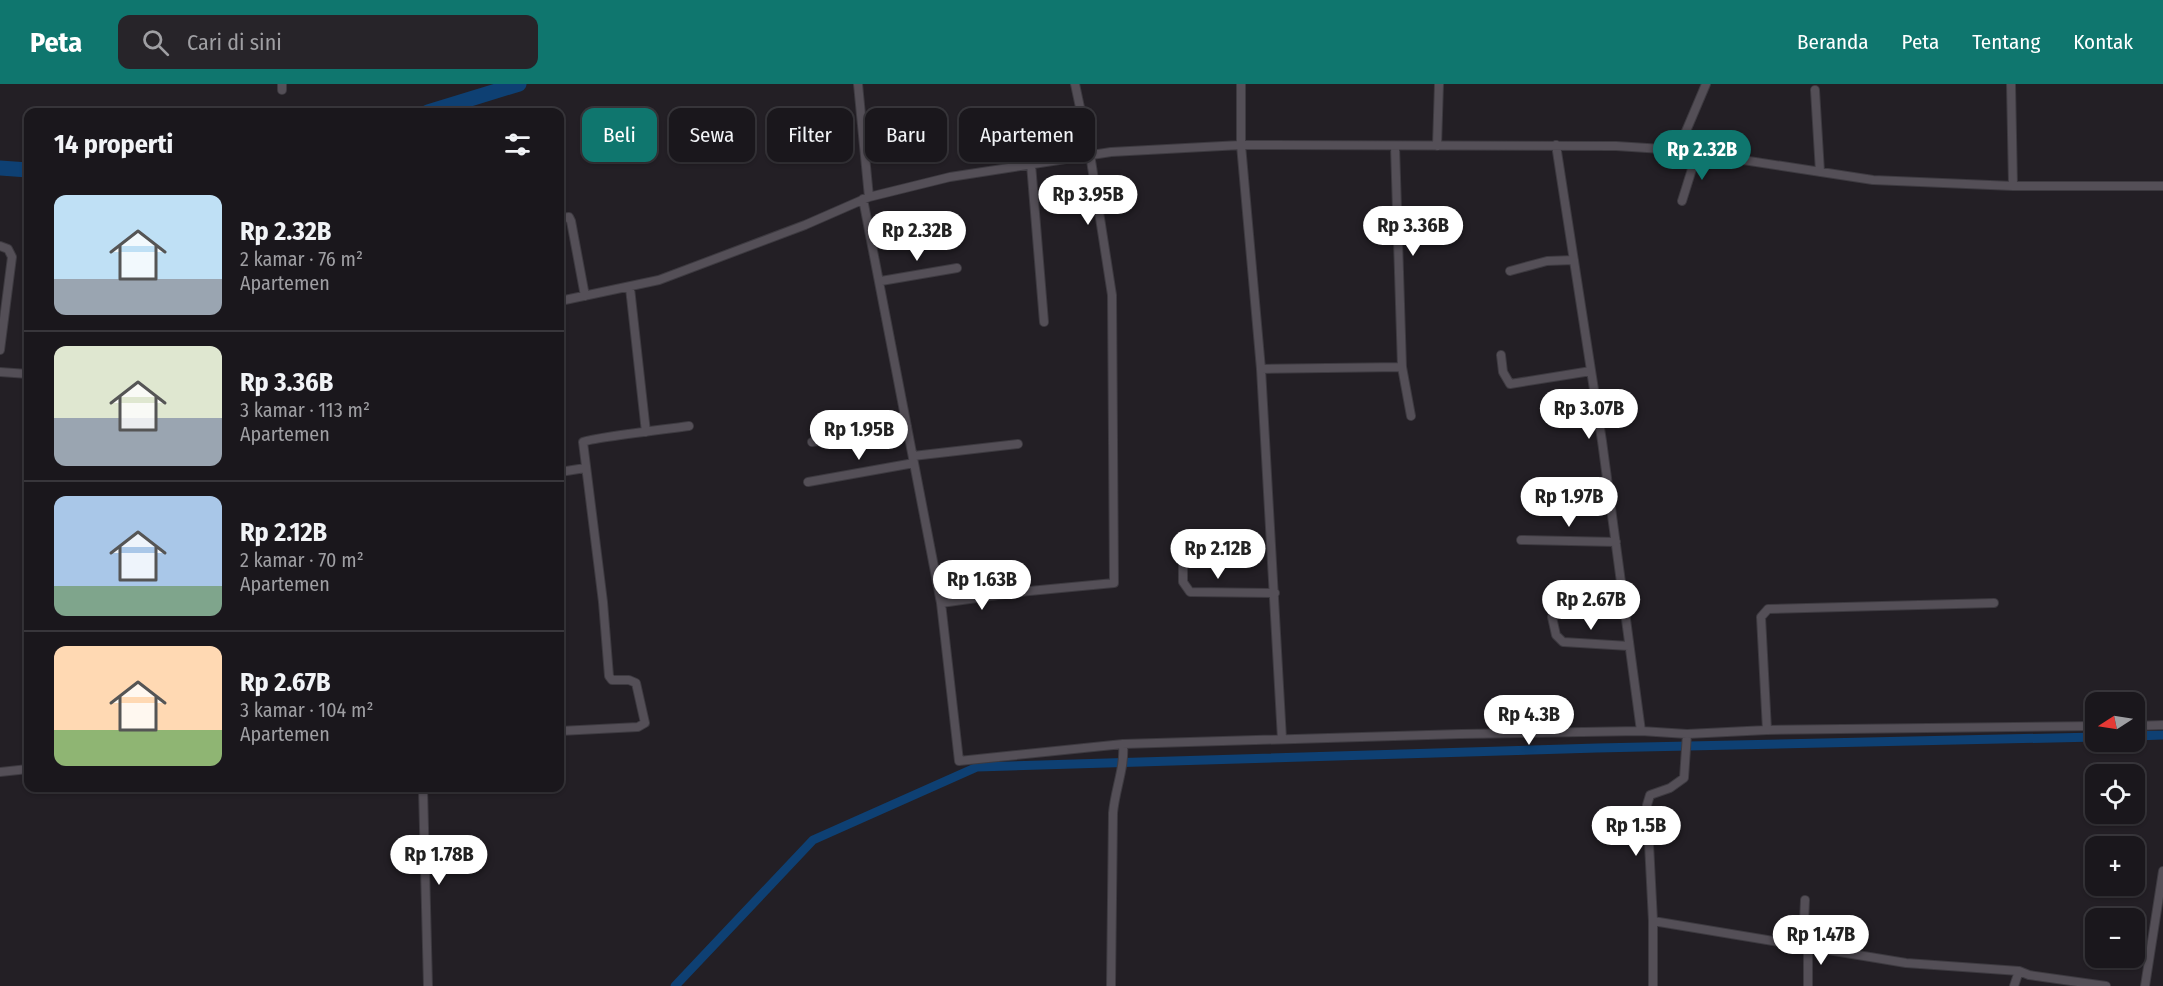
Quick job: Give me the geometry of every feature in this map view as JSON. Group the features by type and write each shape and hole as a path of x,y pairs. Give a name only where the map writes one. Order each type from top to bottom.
{"street":[{"path":"858,84 866,198 941,603 959,761 1123,747 1282,739 1641,731 1687,736 1767,730 2085,726"},
{"path":"1075,84 1080,108"},
{"path":"1241,84 1241,145 1261,369 1282,739"},
{"path":"1437,146 1439,84"},
{"path":"1678,150 1706,84"},
{"path":"2011,84 2013,186"},
{"path":"1815,90 1820,172"},
{"path":"1095,154 1241,145 1616,146 1678,150 1873,180 2013,186 2163,186"},
{"path":"1395,146 1402,367 1411,416"},
{"path":"1556,146 1595,397 1641,731"},
{"path":"1682,201 1697,153"},
{"path":"564,300 659,280 805,225 866,198 950,177 1043,162"},
{"path":"941,603 1019,592 1114,583 1112,295 1091,162"},
{"path":"1031,164 1044,322"},
{"path":"564,218 569,218 571,221 585,296"},
{"path":"0,246 8,249 12,257 0,350"},
{"path":"1510,271 1547,261 1574,260"},
{"path":"881,280 957,268"},
{"path":"630,288 646,432"},
{"path":"1501,355 1503,372 1510,384 1591,371"},
{"path":"1261,369 1402,367"},
{"path":"0,372 24,374"},
{"path":"1559,402 1595,397"},
{"path":"564,731 638,727 645,723 636,683 629,680 612,680 609,676 603,602 585,468 585,440 689,426"},
{"path":"812,442 907,426"},
{"path":"808,482 914,460 1018,444"},
{"path":"564,471 585,468"},
{"path":"1521,540 1616,542"},
{"path":"1182,545 1183,582 1190,592 1275,593"},
{"path":"1767,730 1761,617 1768,609 1994,603"},
{"path":"1552,617 1556,636 1563,642 1629,646"},
{"path":"2145,726 2163,725"},
{"path":"1653,986 1648,800 1650,795 1670,788 1684,778 1687,736"},
{"path":"1111,986 1113,813 1115,788 1123,769 1123,747"},
{"path":"0,771 24,769"},
{"path":"423,792 428,986"},
{"path":"2145,986 2163,871"},
{"path":"1805,900 1808,986"},
{"path":"1653,921 1906,963 2019,971 2029,975 2106,986"},
{"path":"2014,986 2019,971"}],"waterway":[{"path":"441,108 519,84"},
{"path":"0,168 24,170"},
{"path":"2145,736 2163,735"},
{"path":"675,986 813,840 977,767 1597,748 2085,737"}]}
